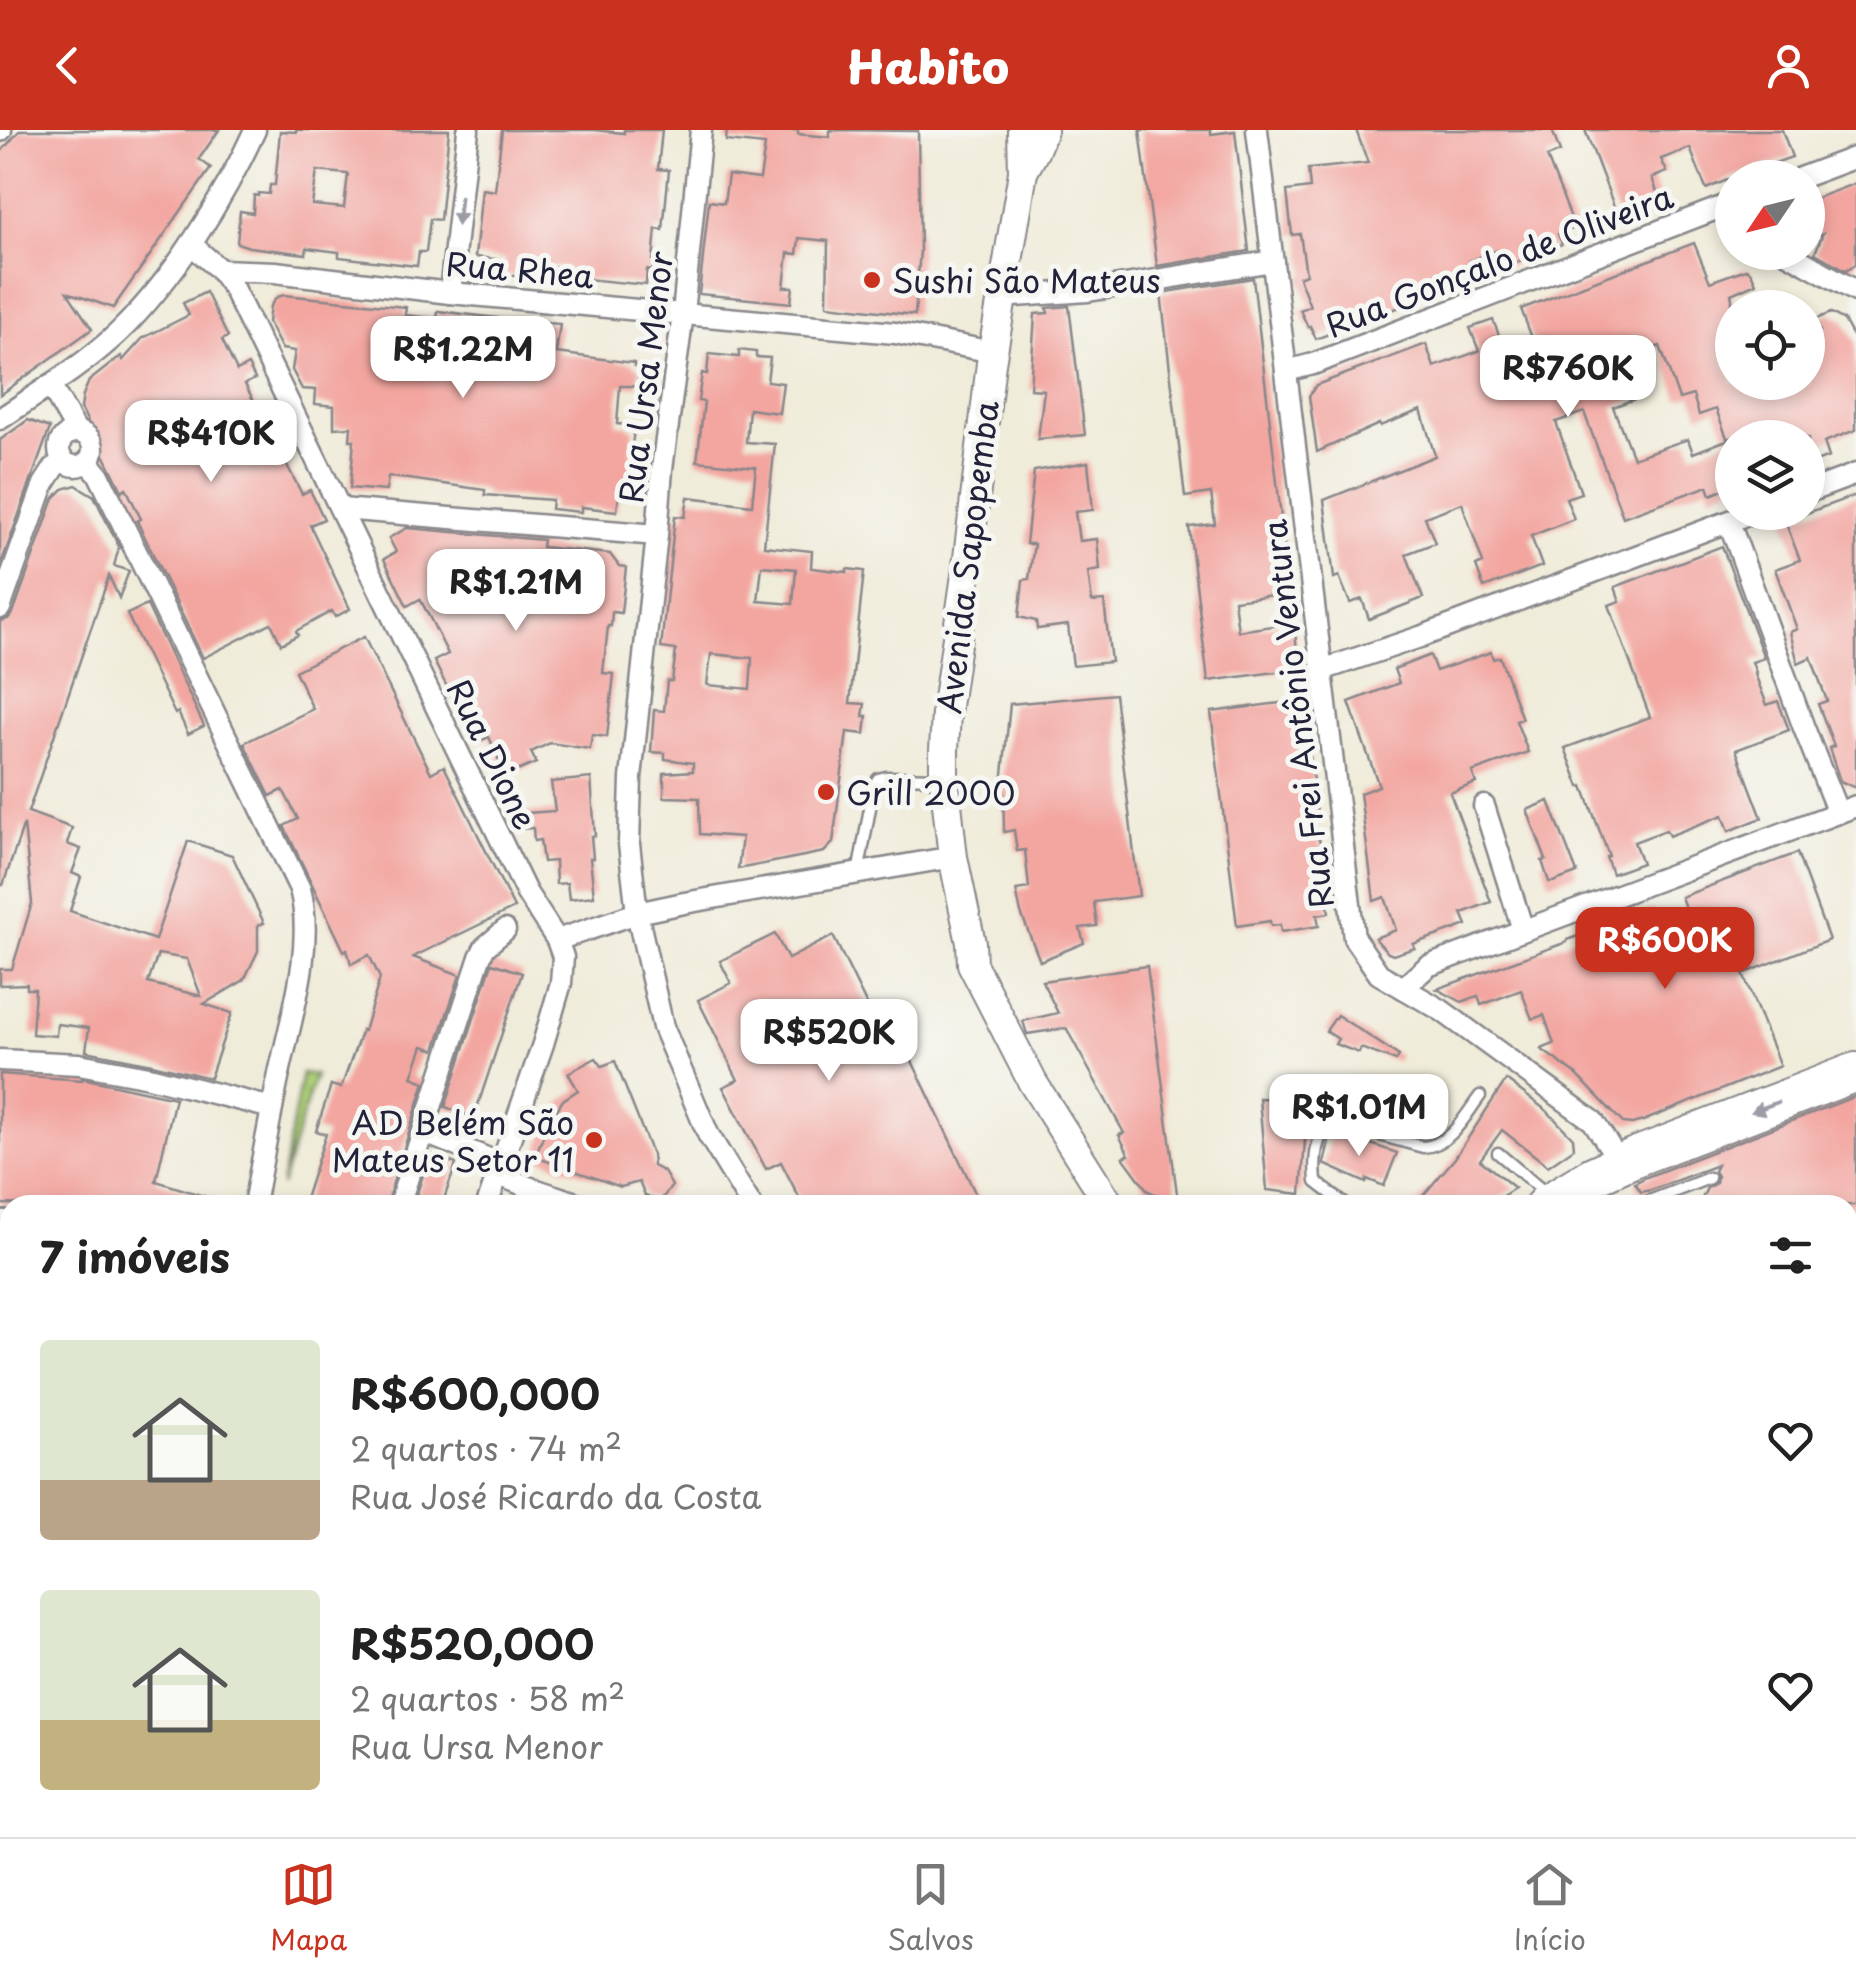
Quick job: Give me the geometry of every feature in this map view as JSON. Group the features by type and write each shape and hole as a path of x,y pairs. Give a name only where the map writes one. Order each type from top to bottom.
{"highway":[{"path":"1561,1195 1621,1164 1856,1072"}],"main road":[{"name":"Avenida Sapopemba","path":"1022,130 1023,172 993,352 946,713 944,778 972,964 1033,1084 1104,1195"},
{"name":"Avenida Sapopemba","path":"1023,172 1042,130"},
{"name":"Avenida Sapopemba","path":"971,943 986,956 1048,1077 1127,1195"}],"street":[{"path":"0,418 92,355 126,325 191,244 254,130"},
{"path":"450,293 468,130"},
{"name":"Rua Ursa Menor","path":"702,130 662,468 631,778 629,844 637,913 663,1027 708,1134 745,1195"},
{"name":"Rua Frei Antônio Ventura","path":"1257,130 1354,938 1379,974 1441,1010 1593,1122 1621,1164"},
{"path":"1825,169 1856,157"},
{"name":"Rua Gonçalo de Oliveira","path":"1286,371 1332,357 1715,209"},
{"path":"1710,211 1715,214"},
{"name":"Rua Dione","path":"191,244 220,270 233,288 526,892 564,957 543,1044 490,1195"},
{"path":"1001,297 1088,290 1272,261"},
{"name":"Rua Rhea","path":"220,270 274,272 450,293 895,334 993,352"},
{"path":"1818,270 1856,291"},
{"path":"50,385 77,432"},
{"path":"77,432 92,440 94,452 89,462 78,467 67,464 59,450 62,439 77,432"},
{"path":"0,608 44,484 63,460"},
{"path":"89,462 100,475 300,889 305,908 298,985 256,1195"},
{"path":"1825,486 1856,474"},
{"path":"342,508 658,535"},
{"path":"1322,670 1715,527"},
{"path":"1403,988 1428,966 1847,810 1804,728 1732,530"},
{"path":"1484,806 1523,930"},
{"path":"556,940 637,913 953,857"},
{"path":"402,1195 480,957 484,947 505,930"},
{"path":"0,1060 79,1064 150,1076 272,1108"},
{"path":"423,1132 528,1187 552,1195"}],"lane":[{"path":"858,874 878,780 886,776 944,778"},
{"path":"1333,1195 1316,1182 1314,1175 1319,1136 1326,1128 1334,1124 1423,1147 1436,1146 1447,1139 1480,1096"},
{"path":"1498,1153 1542,1195"},
{"path":"1665,1195 1708,1178"}],"green space":[{"path":"302,1073 315,1075 281,1186"}],"building":[{"path":"20,130 219,130 199,159 211,168 113,308 67,292 92,329 0,395 0,153"},
{"path":"449,130 440,220 430,219 426,252 419,252 417,266 339,257 339,252 307,248 306,254 237,243 240,211 253,213 254,195 269,194 270,185 275,185 280,131","holes":["317,171 348,174 344,208 312,205"]},
{"path":"502,130 662,130 658,169 669,170 663,230 656,229 652,271 647,270 646,285 587,279 586,283 565,281 567,268 535,265 533,278 504,275 505,260 475,257 482,189 495,191"},
{"path":"727,130 798,130 798,134 830,137 830,130 918,131 920,250 915,315 827,305 828,241 799,238 797,254 788,253 784,287 793,287 791,303 699,294 709,201 724,203 728,175 760,179 765,145 726,141"},
{"path":"1140,130 1210,130 1211,134 1235,131 1249,251 1157,266"},
{"path":"1356,130 1552,130 1560,152 1547,157 1575,228 1558,234 1562,244 1505,267 1498,250 1469,261 1472,268 1414,289 1418,300 1316,339 1300,310 1310,306 1299,277 1306,274 1300,234 1292,235 1287,191 1310,188 1308,169 1368,163"},
{"path":"1585,130 1782,130 1792,157 1715,160 1715,185 1706,189 1690,148 1661,159 1667,172 1652,178 1662,206 1620,222"},
{"path":"1856,183 1856,264 1846,270 1825,258 1825,195"},
{"path":"1694,243 1710,282 1748,270 1756,283 1740,290 1715,290 1715,400 1825,400 1825,315 1831,313 1844,320 1856,342 1856,430 1825,442 1825,420 1720,420 1716,409 1699,415 1693,395 1679,399 1660,346 1629,358 1643,396 1613,407 1633,458 1688,439 1693,453 1715,445 1715,493 1711,495 1708,486 1623,517 1584,412 1556,422 1581,493 1566,498 1574,519 1531,536 1542,566 1484,588 1476,566 1483,563 1462,503 1425,517 1435,543 1406,554 1423,598 1369,619 1362,599 1350,603 1339,576 1334,578 1324,500 1435,456 1421,410 1317,452 1309,396 1316,385 1426,344 1434,367 1479,351 1470,328 1493,320 1518,383 1545,372 1521,309"},
{"path":"1253,278 1288,576 1273,579 1274,595 1234,600 1238,631 1294,623 1299,669 1208,681 1189,527 1215,524 1211,493 1185,497 1161,293"},
{"path":"206,292 228,337 222,340 237,371 248,365 255,379 245,384 260,413 270,408 283,435 274,440 302,494 310,490 324,519 310,525 350,609 335,617 332,611 281,644 271,623 203,658 137,521 141,519 126,488 122,491 81,408 89,381 121,356 123,360 143,338 189,315 183,303"},
{"path":"284,295 406,307 405,315 437,319 438,311 498,318 497,332 528,336 529,321 560,324 556,353 634,363 640,367 637,386 620,386 617,424 634,429 631,455 639,456 635,487 620,486 617,511 581,507 581,512 551,509 552,500 485,495 485,490 409,479 388,477 386,491 350,488 354,440 350,440 351,427 334,428 334,406 315,404 316,390 302,389 292,370 295,351 282,349 268,322 270,306"},
{"path":"1069,306 1085,435 1038,439 1044,390 1030,389 1035,314 1048,313 1047,308"},
{"path":"739,350 770,358 767,381 783,383 779,413 749,409 746,442 775,444 764,546 812,551 811,568 864,571 850,703 865,704 863,716 867,716 865,734 847,732 833,843 824,852 738,869 742,837 700,834 699,798 664,797 664,773 693,771 693,763 665,759 665,753 651,752 654,710 664,711 676,650 661,648 675,516 685,517 688,497 752,505 756,467 697,461 704,402 698,401 709,354 739,357","holes":["762,566 796,569 793,604 758,601","711,654 752,658 750,689 707,685"]},
{"path":"28,420 50,428 0,567 0,440"},
{"path":"1088,462 1093,510 1075,512 1079,541 1097,539 1100,570 1088,572 1092,602 1104,601 1111,662 1073,666 1068,625 1037,629 1036,621 1019,617 1023,580 1029,579 1034,544 1026,544 1034,471"},
{"path":"76,485 94,496 119,547 114,566 129,571 119,598 109,576 28,812 72,828 67,844 81,849 72,873 81,877 70,911 155,940 188,841 232,855 264,923 258,925 258,951 244,980 204,1004 232,1013 210,1078 86,1051 89,1028 57,1024 56,1036 32,1034 35,989 27,989 27,984 0,985 0,969 12,969 32,903 24,824 0,885 0,621 13,613 54,498 63,489","holes":["158,954 187,959 201,996 148,983"]},
{"path":"1856,495 1856,788 1840,781 1829,748 1834,746 1818,704 1827,701 1811,657 1798,663 1790,632 1797,629 1775,569 1800,560 1788,530 1825,530 1825,506"},
{"path":"407,528 543,540 542,547 610,554 619,566 626,567 621,613 612,612 608,626 603,673 614,674 607,737 592,735 590,749 550,743 531,752 536,763 506,776 489,737 475,743 434,661 448,654 420,599 407,606 384,559 396,552 389,538"},
{"path":"1722,546 1764,658 1752,662 1755,674 1767,705 1778,701 1789,730 1736,750 1762,818 1729,831 1723,815 1669,836 1666,830 1634,842 1642,863 1612,874 1583,786 1580,787 1565,748 1650,717 1609,605 1620,601 1615,587"},
{"path":"147,605 204,726 188,734 127,614"},
{"path":"364,637 431,773 444,766 514,908 413,957 460,975 435,1050 423,1046 412,1077 425,1082 389,1195 306,1195 326,1134 316,1131 331,1085 341,1088 380,978 369,955 351,964 284,826 298,819 283,790 270,796 244,743 313,709 295,671"},
{"path":"1491,652 1493,659 1500,657 1522,719 1516,721 1528,752 1472,772 1476,783 1450,793 1491,902 1462,913 1467,925 1393,955 1375,938 1396,930 1385,897 1374,901 1360,793 1379,786 1349,702 1399,683 1394,669 1430,655 1436,671"},
{"path":"1115,694 1139,896 1094,902 1097,926 1080,928 1084,943 1040,961 1016,890 1029,888 1025,850 1017,851 1014,830 1004,832 1003,774 1010,704"},
{"path":"1303,700 1318,821 1313,822 1321,845 1329,913 1317,915 1319,926 1281,932 1280,925 1271,926 1270,921 1237,926 1211,712"},
{"path":"591,778 595,836 591,836 590,858 594,896 569,899 567,883 556,884 555,861 543,862 540,840 534,841 533,828 517,829 509,814 555,811 551,782"},
{"path":"1549,801 1577,873 1553,882 1549,882 1542,861 1546,860 1527,810"},
{"path":"1797,853 1829,940 1743,974 1780,1066 1643,1121 1623,1123 1577,1075 1541,1049 1554,1044 1544,1015 1532,1019 1521,990 1481,1005 1478,996 1462,1002 1437,989 1653,909 1658,922 1686,910 1681,897"},
{"path":"775,934 788,959 833,936 887,1046 901,1038 976,1195 798,1195 781,1162 766,1169 723,1087 738,1080 698,1000 731,983 720,961"},
{"path":"492,963 522,973 474,1117 445,1107"},
{"path":"1147,966 1177,1195 1148,1191 1123,1157 1129,1155 1119,1135 1124,1133 1066,1028 1027,1034 1023,1021 1058,1013 1042,981"},
{"path":"1337,1015 1399,1056 1396,1061 1361,1048 1359,1053 1335,1044 1338,1039 1326,1031"},
{"name":"AD Belém São Mateus Setor 11","path":"596,1058 602,1066 615,1061 652,1154 653,1166 664,1172 672,1186 665,1195 645,1195 639,1182 621,1187 535,1157 563,1100 578,1090 568,1073"},
{"path":"0,1074 82,1078 175,1098 156,1181 201,1195 0,1195"},
{"path":"1506,1080 1547,1111 1573,1138 1574,1148 1548,1166 1502,1130 1480,1160 1515,1188 1504,1195 1424,1195 1455,1158"},
{"path":"1856,1096 1856,1195 1704,1195 1716,1183 1717,1165 1641,1192 1635,1183"},
{"path":"1259,1098 1308,1100 1301,1194 1267,1190"},
{"path":"1336,1132 1397,1153 1384,1186 1367,1179 1366,1183 1324,1164 1329,1141"},
{"path":"430,1154 456,1164 445,1195 416,1195"}],"place":[{"name":"Sushi São Mateus","path":"872,280"},
{"name":"Grill 2000","path":"826,792"},
{"name":"AD Belém São Mateus Setor 11","path":"594,1140"}]}
